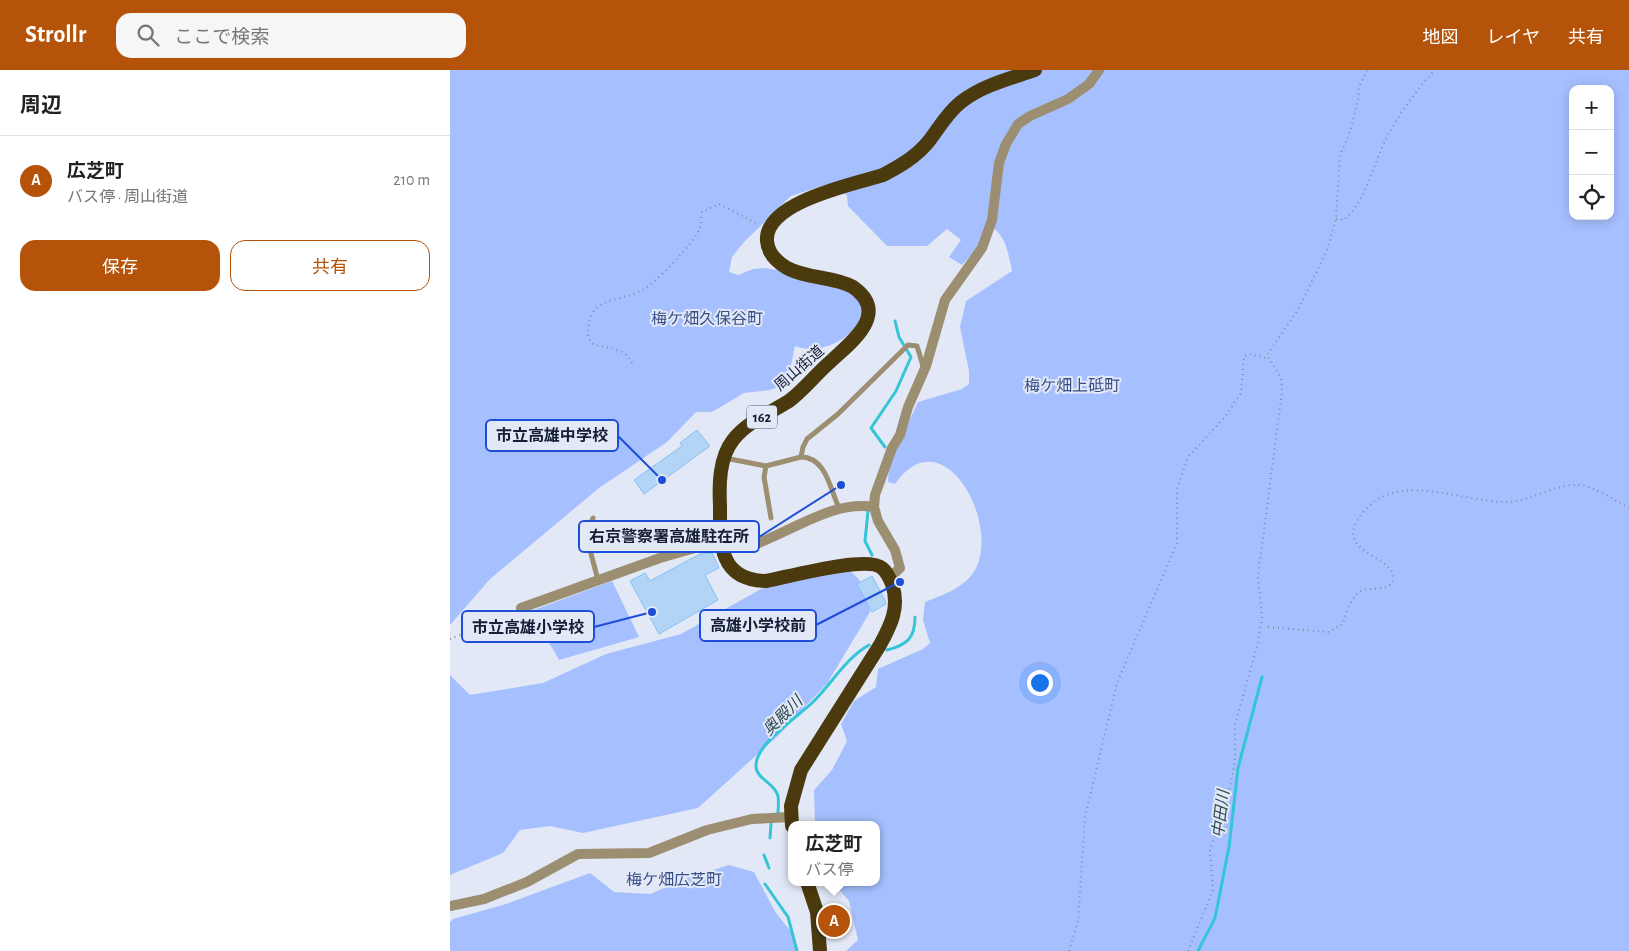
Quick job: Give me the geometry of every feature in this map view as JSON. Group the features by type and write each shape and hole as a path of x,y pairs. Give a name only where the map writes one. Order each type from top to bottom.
{"highway":[{"path":"769,230 776,218 796,204 883,175 896,168 920,152 946,117 972,94 993,84 1035,70"},
{"name":"周山街道","path":"720,547 719,492 724,458 728,448 740,432 798,393 861,334 867,319 866,304 859,291 853,287 799,272 780,263 769,249 767,237 769,230"},
{"path":"720,547 738,573 757,581 766,581 856,563 875,564 882,568 889,578 896,604 890,627 801,770 793,795 791,821"},
{"path":"808,886 817,912 820,951"}],"street":[{"path":"889,578 900,568 899,559 882,532 874,507 875,495 892,448 900,435 908,406 924,373 945,300 972,264 985,239 992,220 999,164 1012,133 1018,124 1030,116 1068,100 1081,90 1100,70"},
{"path":"747,548 765,542 839,508 860,505 874,507"},
{"path":"521,608 660,558 702,546 720,547"},
{"path":"450,906 484,899 526,882 578,854 649,853 707,830 752,819 791,821"}],"lane":[{"path":"801,457 807,439 838,414 912,344 919,349 924,373"},
{"path":"724,458 766,466 801,457 814,459 823,468 839,508"},
{"path":"766,466 764,477 771,518"},
{"path":"593,518 586,535 598,580"}],"path":[{"path":"1267,358 1268,352 1299,308 1327,250 1336,219 1340,155 1349,135 1360,87 1367,70"},
{"path":"1336,219 1344,220 1351,214 1367,186 1389,134 1436,70"},
{"path":"632,363 629,355 618,349 594,344 588,337 589,318 596,307 610,300 643,290 658,277 690,244 700,229 702,212 710,207 718,204 769,230"},
{"path":"1069,951 1078,920 1085,817 1117,684 1177,543 1177,489 1188,457 1224,418 1241,393 1244,356 1249,354 1267,358 1281,378 1282,392 1258,576 1262,618 1258,643 1235,725 1235,761 1230,788 1210,850 1213,890 1188,951"},
{"path":"1268,627 1329,632 1343,624 1346,611 1356,596 1363,590 1387,588 1391,585 1393,580 1392,572 1386,564 1364,552 1357,544 1354,536 1356,526 1364,510 1387,493 1399,490 1418,490 1482,500 1516,502 1545,491 1582,485 1629,508"},
{"path":"450,638 521,608"}],"shaded area":[{"path":"450,70 1629,70 1629,951 846,951 858,940 849,901 836,886 880,886 880,821 815,821 814,790 832,770 847,741 841,724 854,701 876,687 878,669 923,649 930,643 923,620 925,602 951,591 968,579 973,573 981,553 981,530 975,507 964,485 949,470 932,462 914,466 895,484 888,482 889,465 918,402 962,389 969,384 969,371 960,327 966,301 1012,271 1002,238 999,233 988,225 980,245 962,265 949,257 961,240 947,229 927,246 887,246 848,206 847,196 838,185 825,185 791,196 744,242 732,257 729,272 738,275 753,269 765,268 842,281 862,302 862,315 857,326 842,339 824,347 814,349 795,346 790,370 794,377 790,383 770,390 744,393 712,412 696,412 667,442 599,488 490,579 450,625"},
{"path":"849,570 858,578 864,588 870,612 828,682 780,734 698,808 583,833 550,826 520,830 503,853 450,875 450,675 470,695 543,683 606,654 681,634 766,586"},
{"path":"612,581 639,637 559,660 531,611"},
{"path":"729,865 754,872 776,913 792,933 796,951 450,951 450,922 453,919 506,904 590,873 614,892 650,894 687,878"}],"building":[{"path":"697,430 710,446 644,494 634,480 682,446 680,443"},
{"path":"712,553 719,568 705,575 718,600 659,634 630,581 645,573 650,581 700,554"},
{"path":"872,576 886,604 872,612 857,584"}],"waterway":[{"name":"奥殿川","path":"885,447 871,428 896,391 911,357 899,337 895,321"},
{"name":"奥殿川","path":"868,511 865,541 872,555"},
{"name":"奥殿川","path":"887,650 900,646 908,640 915,624 915,617"},
{"name":"奥殿川","path":"778,815 778,796 759,774 756,766 758,758 770,740 813,702 853,657 869,645"},
{"name":"中田川","path":"1198,951 1215,918 1229,847 1238,768 1262,677"},
{"name":"奥殿川","path":"770,838 771,824"},
{"name":"奥殿川","path":"764,855 769,868"},
{"name":"奥殿川","path":"765,884 788,917 797,951"}],"place":[{"name":"市立高雄中学校","path":"662,480"},
{"name":"右京警察署高雄駐在所","path":"841,485"},
{"name":"高雄小学校前","path":"900,582"},
{"name":"市立高雄小学校","path":"652,612"},
{"name":"広芝町","path":"834,921"}],"district":[{"name":"梅ケ畑久保谷町","path":"707,318"},
{"name":"梅ケ畑上砥町","path":"1072,385"},
{"name":"梅ケ畑広芝町","path":"674,879"}]}
